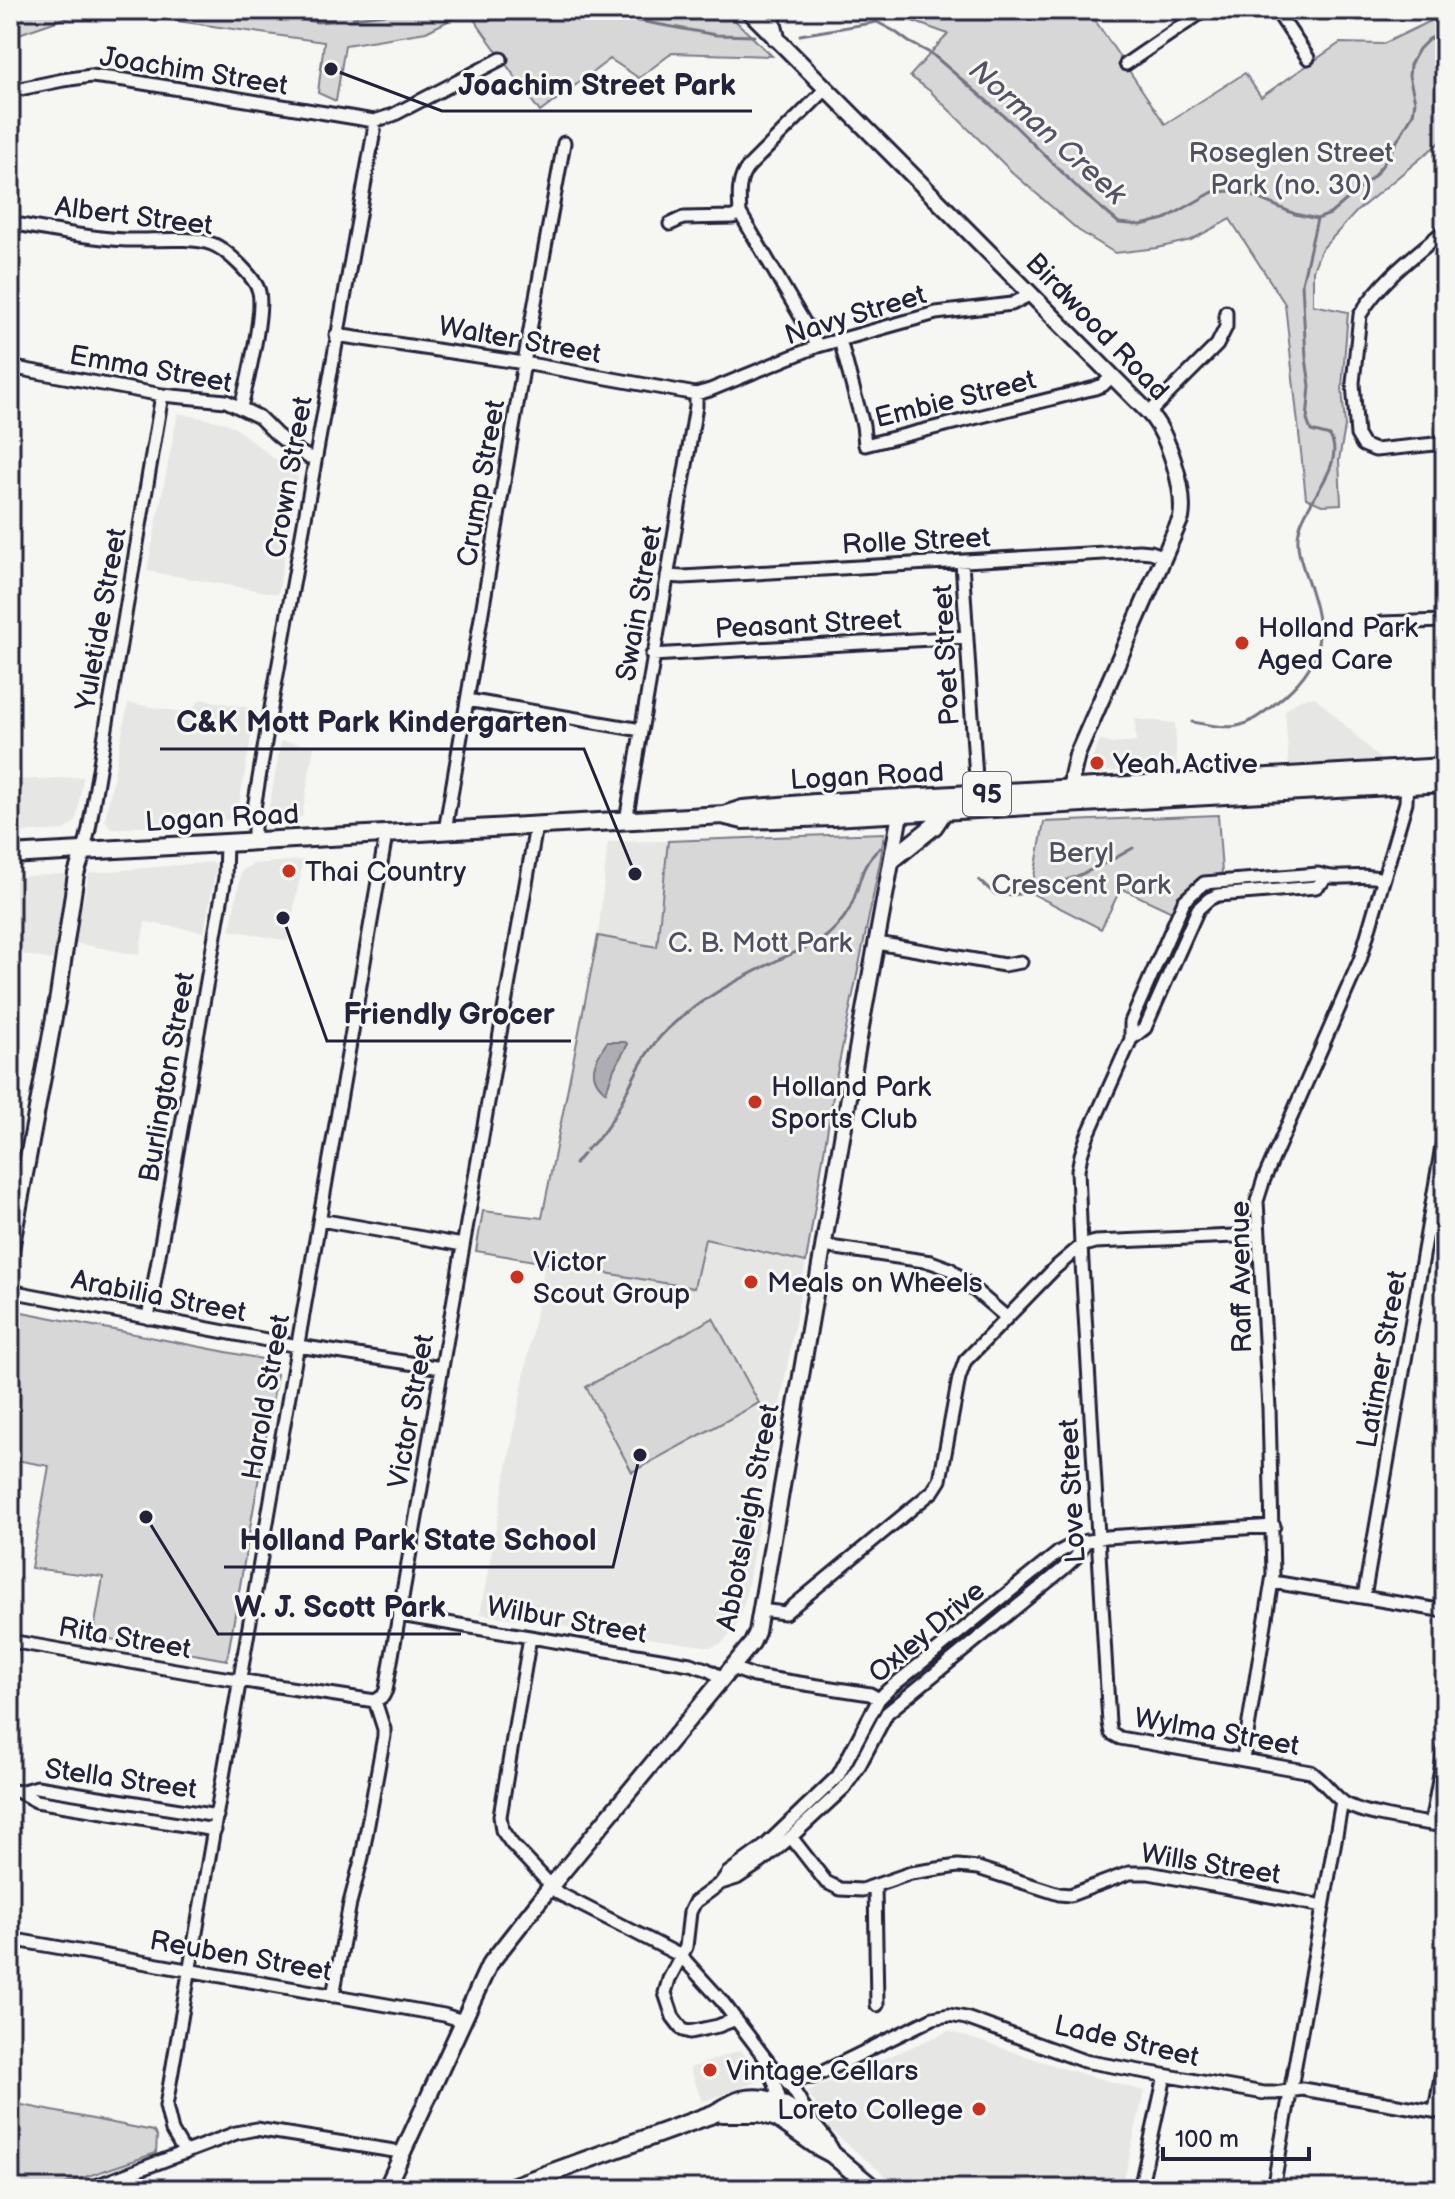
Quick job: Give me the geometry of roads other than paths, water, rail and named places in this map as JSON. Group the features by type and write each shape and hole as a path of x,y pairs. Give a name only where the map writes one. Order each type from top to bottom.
{"main road":[{"name":"Logan Road","path":"902,806 944,811 1072,796 1407,777 1445,767"},
{"name":"Logan Road","path":"1407,777 1445,783"},
{"name":"Logan Road","path":"10,855 724,815 743,820 902,806 977,794 1072,796"},
{"path":"893,859 934,826 944,811"},
{"path":"506,2189 744,2100 767,2099 784,2092 799,2115 825,2141 832,2154"},
{"path":"716,2113 760,2113 786,2123 832,2154 865,2186"}],"street":[{"path":"1126,64 1205,10"},
{"path":"1276,10 1308,58"},
{"name":"Birdwood Road","path":"765,20 826,89 1149,413 1163,435 1183,496 1181,518 1077,755 1072,772 1072,796"},
{"name":"Joachim Street","path":"10,91 91,76 374,121 393,115 501,59"},
{"path":"818,346 740,213 739,188 744,171 826,89"},
{"name":"Crown Street","path":"254,842 254,808 374,121"},
{"name":"Crump Street","path":"445,831 564,143"},
{"path":"670,224 683,218 733,217 740,213"},
{"name":"Albert Street","path":"10,223 126,240 196,241 225,251 250,276 259,290 260,310 241,407"},
{"path":"1445,230 1398,269 1369,300 1360,315 1353,383 1357,435 1363,445 1375,450 1445,443"},
{"name":"Navy Street","path":"696,394 818,346 936,313 1012,304 1031,294"},
{"path":"1149,413 1217,345 1226,327 1226,312"},
{"name":"Walter Street","path":"336,335 524,363 696,394"},
{"name":"Embie Street","path":"840,340 863,425 865,445 1095,388 1112,376"},
{"path":"10,386 12,367"},
{"name":"Emma Street","path":"12,367 162,395 226,401 259,417 293,448 308,457 316,457"},
{"name":"Swain Street","path":"626,821 696,394"},
{"name":"Yuletide Street","path":"84,850 162,395"},
{"name":"Rolle Street","path":"667,576 1139,551 1165,557"},
{"name":"Poet Street","path":"962,562 977,794"},
{"path":"1381,623 1445,621"},
{"name":"Peasant Street","path":"652,655 966,637"},
{"path":"467,700 641,730"},
{"name":"Raff Avenue","path":"1243,1759 1273,1582 1274,1526 1257,1201 1360,960 1406,802 1407,777"},
{"name":"Abbotsleigh Street","path":"386,2189 489,1965 752,1643 757,1632 902,806"},
{"name":"Victor Street","path":"375,1701 386,1690 400,1615 536,826"},
{"name":"Harold Street","path":"185,2153 172,2131 166,2106 386,835"},
{"name":"Burlington Street","path":"148,1318 225,878 226,843"},
{"path":"10,1255 55,1012 76,874 84,850"},
{"name":"Love Street","path":"1111,1733 1092,1540 1078,1170 1081,1155 1131,1039 1131,1022 1184,901 1194,890 1204,883 1318,874 1327,878 1372,876 1383,879"},
{"path":"877,943 1004,965 1021,962"},
{"name":"Latimer Street","path":"1364,1597 1440,1184 1445,1129"},
{"path":"320,1220 463,1245"},
{"path":"760,1610 785,1613 933,1491 940,1480 965,1361 1055,1268 1081,1246 1095,1242 1258,1235"},
{"path":"823,1246 931,1262 950,1269 1006,1317"},
{"name":"Arabilia Street","path":"10,1291 298,1346 442,1368"},
{"name":"Oxley Drive","path":"721,1883 728,1873 765,1846 838,1776 879,1699 889,1689 1059,1552 1092,1540 1274,1526"},
{"name":"Oxley Drive","path":"736,2019 690,2032 683,2030 673,2017 665,1993 686,1947 690,1912 695,1902 721,1883 737,1878 761,1862 791,1837 844,1788 887,1713 1063,1569 1092,1540"},
{"path":"1273,1582 1445,1611"},
{"name":"Wilbur Street","path":"400,1615 727,1673 870,1694 879,1699"},
{"path":"530,1637 500,1816 502,1830 558,1893 681,1956 721,2000 772,2067 784,2092 786,2123"},
{"name":"Rita Street","path":"10,1641 375,1701"},
{"path":"333,1996 384,1729 375,1701"},
{"name":"Wylma Street","path":"1111,1733 1120,1738 1311,1772 1342,1801 1359,1810 1445,1826"},
{"path":"1431,1824 1445,1747"},
{"name":"Stella Street","path":"14,1791 37,1787 217,1816"},
{"name":"Stella Street","path":"14,1791 36,1801 215,1830"},
{"path":"1273,2189 1342,1801"},
{"name":"Wills Street","path":"791,1837 826,1882 840,1889 862,1890 911,1873 958,1866 978,1868 1070,1895 1129,1873 1149,1873 1323,1906"},
{"path":"875,1886 877,2005"},
{"name":"Reuben Street","path":"10,1939 444,2015 463,2021"},
{"name":"Lade Street","path":"784,2092 802,2078 813,2077 933,2018 949,2015 966,2018 1084,2061 1269,2094 1304,2089 1440,2112"},
{"path":"1440,2112 1445,2054"},
{"path":"1140,2189 1165,2076"},
{"path":"88,2189 236,2133 256,2129 403,2155"}],"waterway":[{"path":"10,13 17,10"},
{"name":"Norman Creek","path":"254,10 317,22 333,21"},
{"name":"Norman Creek","path":"353,18 420,10"},
{"name":"Norman Creek","path":"580,10 716,35 754,36"},
{"name":"Norman Creek","path":"800,35 877,22 894,31 932,54 1010,121 1081,191 1119,223 1141,225 1165,219 1213,192 1233,191 1317,219 1330,214 1373,177 1384,163 1413,114 1415,101 1409,76 1410,65 1429,39 1445,33"},
{"path":"1192,722 1228,727 1254,719 1292,689 1313,661 1317,647 1317,617 1298,543 1302,520 1329,471 1334,447 1330,436 1311,431 1307,420 1310,386 1302,283 1317,219"},
{"path":"586,1150 608,1125 640,1065 660,1037 686,1013 715,993 828,935 848,911 865,867 880,848"},
{"path":"979,880 995,894 1027,892 1066,881 1133,848"},
{"path":"575,1164 583,1154"}],"place":[{"name":"Joachim Street Park","path":"331,69"},
{"name":"Holland Park Aged Care","path":"1242,643"},
{"name":"Yeah Active","path":"1097,763"},
{"name":"Thai Country","path":"289,871"},
{"name":"C&K Mott Park Kindergarten","path":"635,874"},
{"name":"Friendly Grocer","path":"283,918"},
{"name":"Holland Park Sports Club","path":"755,1102"},
{"name":"Victor Scout Group","path":"517,1277"},
{"name":"Meals on Wheels","path":"751,1282"},
{"name":"Holland Park State School","path":"640,1455"},
{"name":"W. J. Scott Park","path":"146,1517"},
{"name":"Vintage Cellars","path":"710,2070"},
{"name":"Loreto College","path":"979,2109"}],"park label":[{"name":"Roseglen Street Park (no. 30)","path":"1291,168"},
{"name":"Beryl Crescent Park","path":"1081,868"},
{"name":"C. B. Mott Park","path":"760,942"}]}
